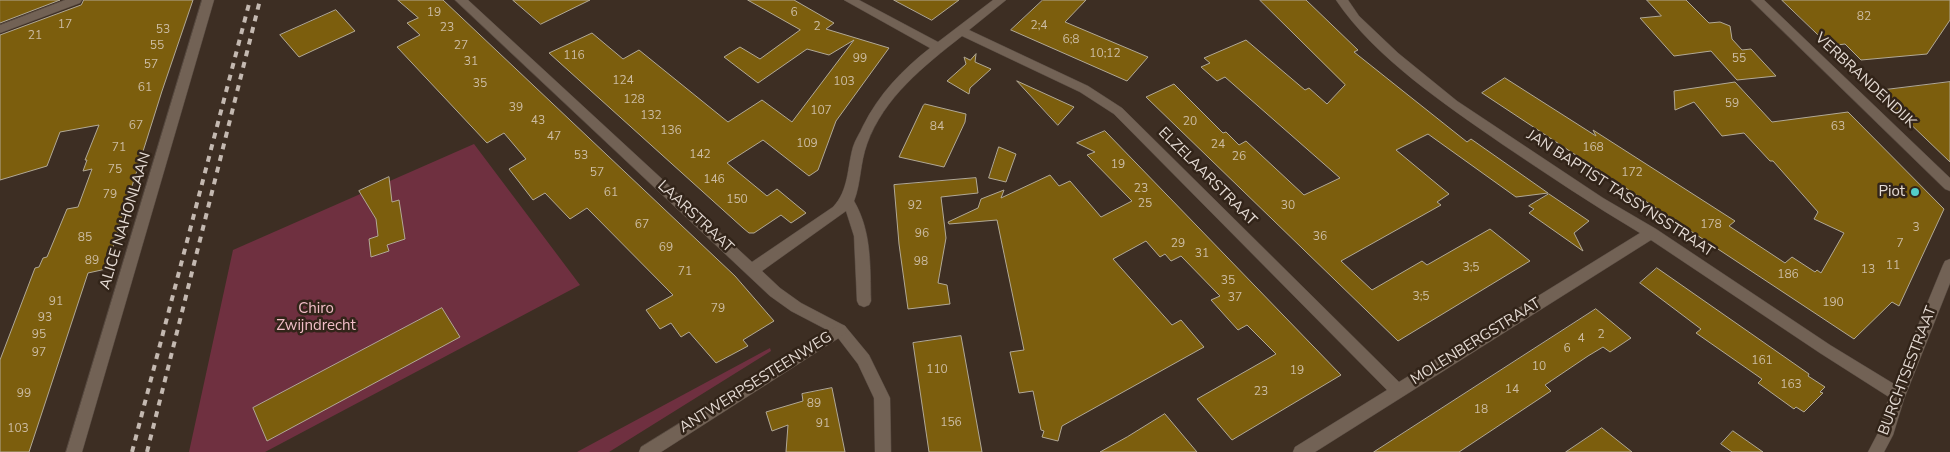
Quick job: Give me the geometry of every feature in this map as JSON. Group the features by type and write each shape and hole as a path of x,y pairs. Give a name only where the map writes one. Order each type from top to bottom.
{"street":[{"path":"0,29 76,0"},
{"name":"ALICE NAHONLAAN","path":"74,452 208,0"},
{"name":"LAARSTRAAT","path":"460,0 752,270 796,307 840,330 864,360 882,398 883,452"},
{"path":"850,0 937,47"},
{"path":"752,270 838,211 847,201 852,188 860,145 879,107 896,86 937,47 1000,0"},
{"name":"JAN BAPTIST TASSYNSSTRAAT","path":"1342,0 1355,20 1394,56 1453,104 1598,202 1652,233 1825,349 1898,394"},
{"name":"VERBRANDENDIJK","path":"1757,0 1950,186"},
{"name":"ELZELAARSTRAAT","path":"960,30 1084,89 1104,100 1118,111 1398,391"},
{"path":"847,201 857,219 861,240 864,301"},
{"name":"MOLENBERGSTRAAT","path":"1301,452 1652,233"},
{"name":"BURCHTSESTRAAT","path":"1876,452 1885,435 1898,394 1945,286 1950,265"},
{"name":"ANTWERPSESTEENWEG","path":"647,452 840,330"}],"green space":[{"name":"Chiro Zwijndrecht","path":"474,144 580,285 265,452 189,452 233,250"},
{"path":"770,348 771,351 609,452 577,452"}],"building":[{"path":"0,0 60,0 0,23"},
{"path":"84,0 193,0 106,269 88,273 29,452 0,452 0,360 35,268 39,267 43,258 47,257 67,209 78,207 92,169 83,171 87,160 85,160 99,125 60,132 47,166 0,180 0,35 81,5"},
{"path":"398,0 443,0 735,276 774,321 743,340 748,346 716,363 689,332 681,337 671,323 660,329 646,310 673,295 587,208 570,219 545,193 533,200 509,169 526,159 504,133 487,143 397,47 420,35 407,23 418,18"},
{"path":"513,0 590,0 541,24"},
{"path":"748,0 794,0 834,23 826,29 889,48 836,121 818,170 809,176 763,140 727,163 767,196 777,189 806,213 791,223 781,215 754,233 749,233 743,228 549,53 592,33 623,59 639,50 728,122 762,100 792,122 854,40 829,55 807,49 758,83 724,57 740,47 760,59 800,30"},
{"path":"894,0 959,0 932,20"},
{"path":"1043,0 1086,0 1065,22 1148,57 1127,81 1011,30"},
{"path":"1260,0 1306,0 1358,50 1354,52 1467,142 1471,139 1548,193 1516,197 1428,134 1396,150 1449,194 1437,202 1441,205 1341,261 1372,290 1422,261 1427,265 1490,229 1530,261 1398,341 1146,97 1174,84 1223,133 1226,132 1239,145 1246,141 1304,195 1340,178 1225,77 1217,81 1201,67 1210,63 1204,58 1246,40 1305,90 1309,88 1327,104 1345,85"},
{"path":"1647,0 1686,0 1709,23 1720,22 1730,26 1732,39 1742,50 1751,49 1776,76 1737,80 1711,51 1674,56 1640,18 1661,16"},
{"path":"1782,0 1950,0 1950,20 1927,54 1861,60 1845,44 1830,46"},
{"path":"336,10 355,31 299,57 280,35"},
{"path":"976,54 975,62 991,69 970,88 969,94 947,81 966,64 964,57 970,60"},
{"path":"1505,78 1596,136 1593,130 1735,221 1729,226 1785,263 1792,257 1815,272 1817,270 1821,273 1844,233 1814,219 1818,212 1773,161 1770,161 1744,133 1722,136 1694,102 1675,110 1674,91 1735,82 1772,122 1848,112 1944,209 1899,306 1892,302 1854,339 1482,93"},
{"path":"1017,81 1063,102 1074,107 1058,125"},
{"path":"1950,82 1950,162 1876,91"},
{"path":"925,104 966,114 965,122 944,167 899,157"},
{"path":"1105,131 1341,375 1232,440 1197,399 1276,354 1247,325 1238,330 1211,300 1220,296 1181,256 1171,261 1165,254 1160,257 1146,241 1113,259 1172,325 1181,320 1204,347 1062,426 1058,441 1042,437 1044,431 1041,430 1033,391 1019,393 1010,352 1024,350 997,220 949,224 948,222 978,208 981,199 1004,190 1001,198 1050,175 1059,186 1070,181 1101,217 1132,201 1087,155 1095,152 1077,143"},
{"path":"999,147 1016,154 1006,182 989,178"},
{"path":"389,177 392,202 399,200 405,239 387,245 389,251 371,257 369,239 378,236 376,219 359,191"},
{"path":"976,178 978,193 941,197 946,238 938,283 947,285 950,304 908,309 899,244 894,185"},
{"path":"1549,194 1589,221 1574,233 1583,251 1529,213 1534,209 1529,206"},
{"path":"1657,268 1809,374 1808,376 1825,387 1820,392 1823,393 1804,412 1796,407 1794,409 1758,383 1762,379 1696,333 1701,329 1640,283"},
{"path":"442,308 460,337 267,441 253,408"},
{"path":"1596,309 1631,338 1610,352 1603,347 1588,356 1545,385 1551,391 1459,452 1374,452"},
{"path":"961,336 982,452 929,452 913,343"},
{"path":"832,388 845,452 786,452 788,425 772,431 766,412 803,401 802,394"},
{"path":"1165,414 1197,452 1100,452 1127,437"},
{"path":"1602,428 1632,452 1566,452"},
{"path":"1733,431 1763,452 1732,452 1721,444"}],"railway":[{"path":"132,452 250,0"},
{"path":"147,452 260,0"}],"place":[{"name":"Piot","path":"1915,192"}]}
